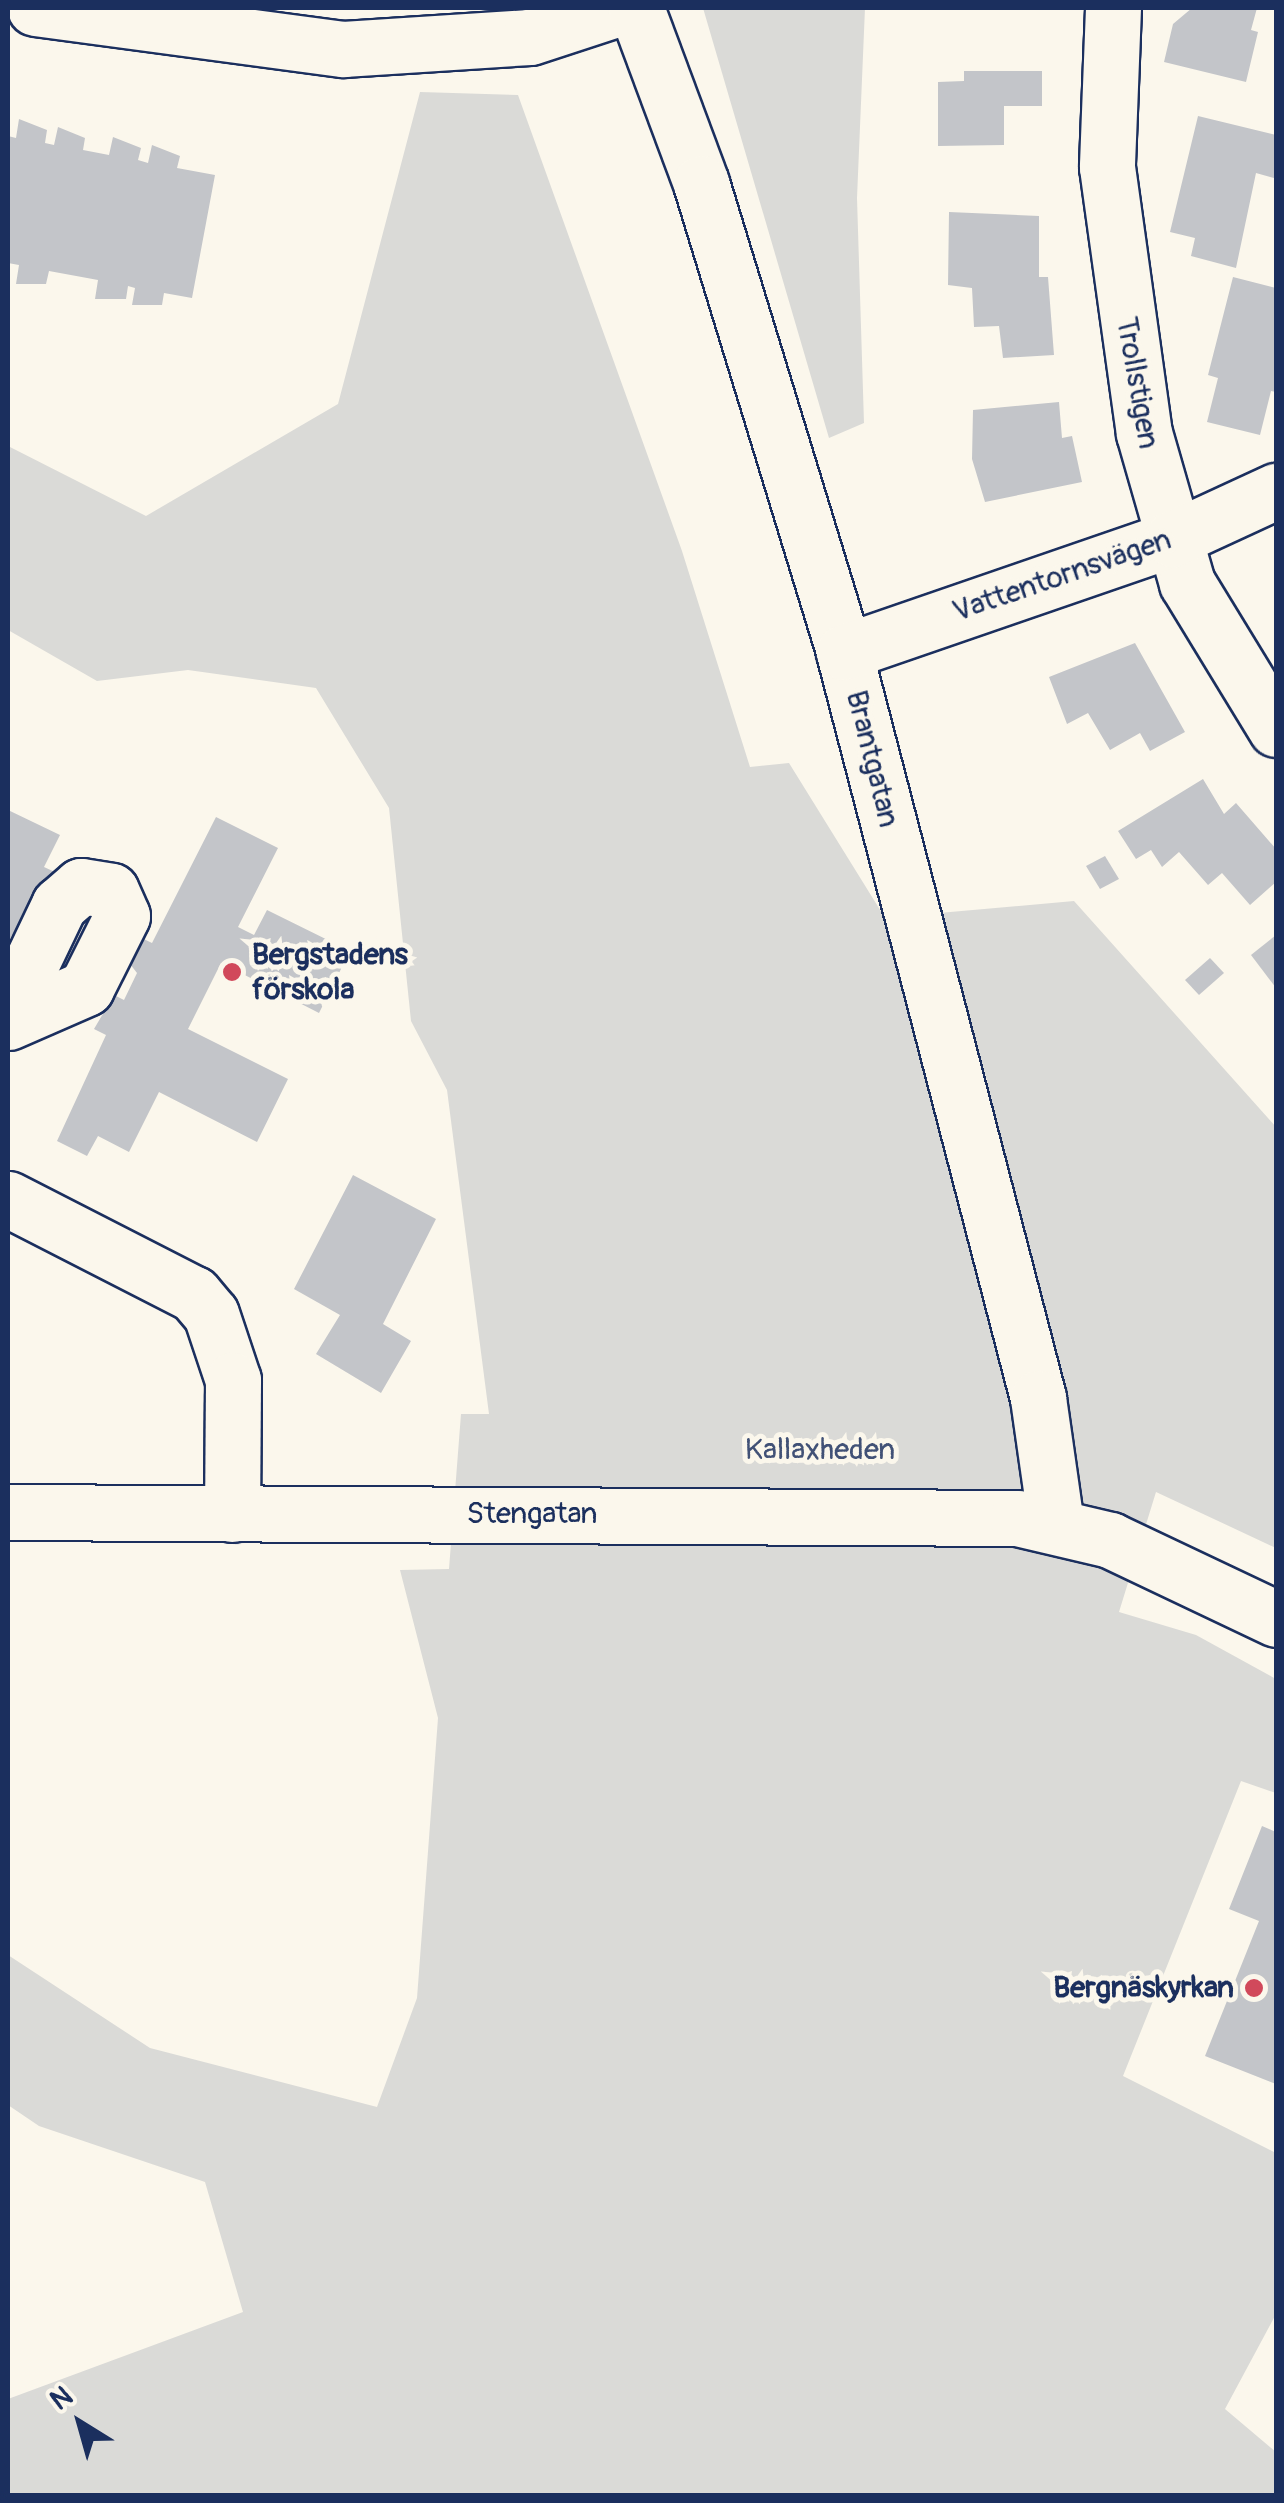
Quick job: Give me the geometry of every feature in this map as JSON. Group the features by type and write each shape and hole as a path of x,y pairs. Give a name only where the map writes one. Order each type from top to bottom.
{"street":[{"path":"35,8 343,49 530,38 619,8"},
{"name":"Brantgatan","path":"636,8 701,182 844,652 1038,1398 1056,1524"},
{"name":"Trollstigen","path":"1113,8 1108,167 1118,278 1144,433 1187,583 1276,729"},
{"name":"Vattentornsvägen","path":"844,652 1172,539 1276,491"},
{"path":"8,1012 59,905 81,886 111,891 122,916 86,988 8,1022"},
{"path":"8,1199 194,1294 211,1314 233,1380 232,1514"},
{"name":"Stengatan","path":"8,1512 982,1516 1056,1524 1156,1559 1276,1619"}],"green space":[{"path":"703,8 865,8 857,198 864,423 829,438"},
{"name":"Kallaxheden","path":"420,92 518,95 682,551 750,767 789,763 988,1084 939,913 1074,901 1276,1127 1276,1548 1156,1492 1119,1612 1196,1635 1276,1679 1276,1793 1241,1781 1123,2076 1276,2153 1276,2314 1225,2409 1276,2452 1276,2495 8,2495 8,2399 243,2312 205,2182 39,2126 8,2105 8,1955 150,2048 377,2107 417,1998 438,1718 400,1570 449,1569 461,1414 489,1414 447,1090 411,1021 389,808 316,688 188,670 97,681 8,630 8,446 146,516 338,404"}],"building":[{"path":"1192,8 1257,8 1251,30 1258,32 1246,82 1164,62 1173,24"},
{"path":"964,71 1042,71 1042,106 1004,106 1004,145 938,146 938,82 964,81"},
{"path":"1198,116 1276,135 1274,178 1256,173 1236,268 1191,256 1195,238 1170,232"},
{"path":"19,119 47,130 45,143 54,145 58,127 85,138 83,150 109,155 113,137 141,148 138,160 148,163 152,145 180,156 177,168 215,175 192,298 164,293 162,305 132,305 135,288 128,286 126,299 95,299 98,280 49,271 46,284 16,284 19,265 8,263 8,136 16,138"},
{"path":"949,212 1039,216 1039,277 1048,277 1054,355 1003,358 999,326 974,327 972,288 948,285"},
{"path":"1233,277 1276,288 1276,392 1271,391 1260,435 1207,422 1218,378 1208,375"},
{"path":"1059,402 1062,438 1072,436 1082,482 985,502 972,459 973,410"},
{"path":"1135,643 1185,732 1150,751 1140,733 1110,750 1088,713 1067,724 1049,677"},
{"path":"1203,779 1224,814 1236,803 1276,849 1276,882 1250,905 1222,873 1208,885 1179,852 1162,867 1151,850 1136,859 1118,831"},
{"path":"8,810 60,835 44,867 57,873 23,940 12,935 8,943"},
{"path":"216,817 278,848 238,927 254,935 267,910 350,951 319,1013 221,963 188,1029 288,1079 257,1142 159,1092 129,1152 98,1136 87,1156 57,1141 106,1035 94,1029 114,995 124,1000 137,973 116,946 125,930 152,943"},
{"path":"1105,856 1119,879 1100,889 1086,866"},
{"path":"1276,935 1276,988 1251,955"},
{"path":"1210,958 1224,973 1199,995 1185,980"},
{"path":"353,1175 436,1219 383,1324 411,1341 381,1393 316,1354 340,1315 294,1289"},
{"name":"Bergnäskyrkan","path":"1262,1826 1276,1832 1276,2084 1205,2056 1259,1921 1229,1909"}],"place":[{"name":"Bergstadens förskola","path":"232,972"},
{"name":"Bergnäskyrkan","path":"1254,1988"}]}
